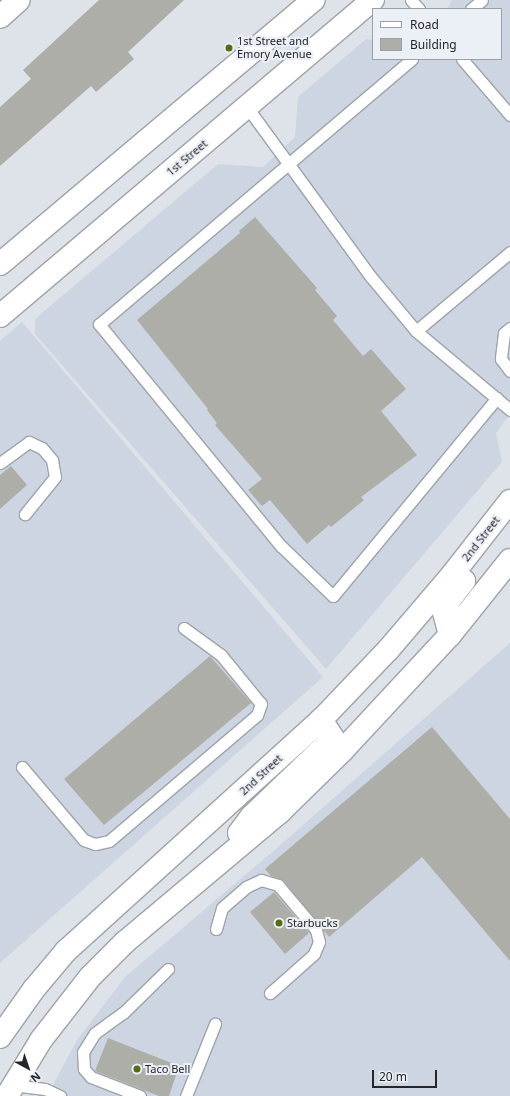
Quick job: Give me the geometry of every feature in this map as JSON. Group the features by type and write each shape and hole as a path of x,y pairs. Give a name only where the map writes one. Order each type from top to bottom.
{"street":[{"path":"0,17 19,0"},
{"path":"0,264 314,0"},
{"name":"1st Street","path":"0,316 373,0"},
{"name":"2nd Street","path":"0,1037 34,988 66,951 321,720 393,645 452,575 510,501"},
{"path":"450,635 444,612 450,599 510,524"},
{"path":"12,1092 40,1040 90,977 125,942 280,812 344,750 450,635 510,560"},
{"path":"210,870 252,816 333,738 321,720"}],"lane":[{"path":"411,0 418,8"},
{"path":"472,8 482,0"},
{"path":"411,60 100,324 281,546 333,596 497,398"},
{"path":"463,60 510,115"},
{"path":"247,107 371,277 416,332 510,410"},
{"path":"416,332 510,252"},
{"path":"510,328 504,333 501,359 510,371"},
{"path":"0,463 29,442 42,448 52,460 55,477 25,514"},
{"path":"22,767 84,840 95,844 109,841 257,715 261,704 221,655 184,628"},
{"path":"216,929 222,908 246,887 261,880 278,885 316,930 319,942 314,954 270,993"},
{"path":"140,1096 91,1077 84,1069 84,1052 95,1033 124,1013 168,969"},
{"path":"186,1096 215,1024"},
{"path":"12,1092 45,1088 60,1096"}],"shaded area":[{"path":"452,0 510,0 510,414 496,433 502,462 326,669 35,334 35,319 218,164 263,167 295,137 298,97 366,39 372,40 372,60 502,60 502,8 448,8"},
{"path":"22,322 323,677 0,963 0,341"},
{"path":"510,643 510,1096 47,1096 77,1040 125,977 277,848"}],"building":[{"path":"99,0 184,0 128,52 134,59 96,92 91,86 0,166 0,107 31,79 23,70"},
{"path":"255,217 317,288 315,290 337,316 333,320 363,356 371,349 406,389 381,411 417,455 361,497 364,500 331,527 329,525 307,544 270,500 262,506 248,490 262,479 215,425 217,423 207,410 208,409 137,320 240,233 239,231"},
{"path":"11,466 27,485 0,509 0,475"},
{"path":"210,656 251,703 104,825 64,779"},
{"path":"432,727 510,819 510,961 422,857 329,937 283,880 271,876 265,869"},
{"name":"Starbucks","path":"274,892 309,933 285,954 250,912"},
{"name":"Taco Bell","path":"108,1038 179,1066 169,1096 159,1096 95,1071"}],"place":[{"name":"1st Street and Emory Avenue","path":"229,48"},
{"name":"Starbucks","path":"279,923"},
{"name":"Taco Bell","path":"137,1069"}]}
